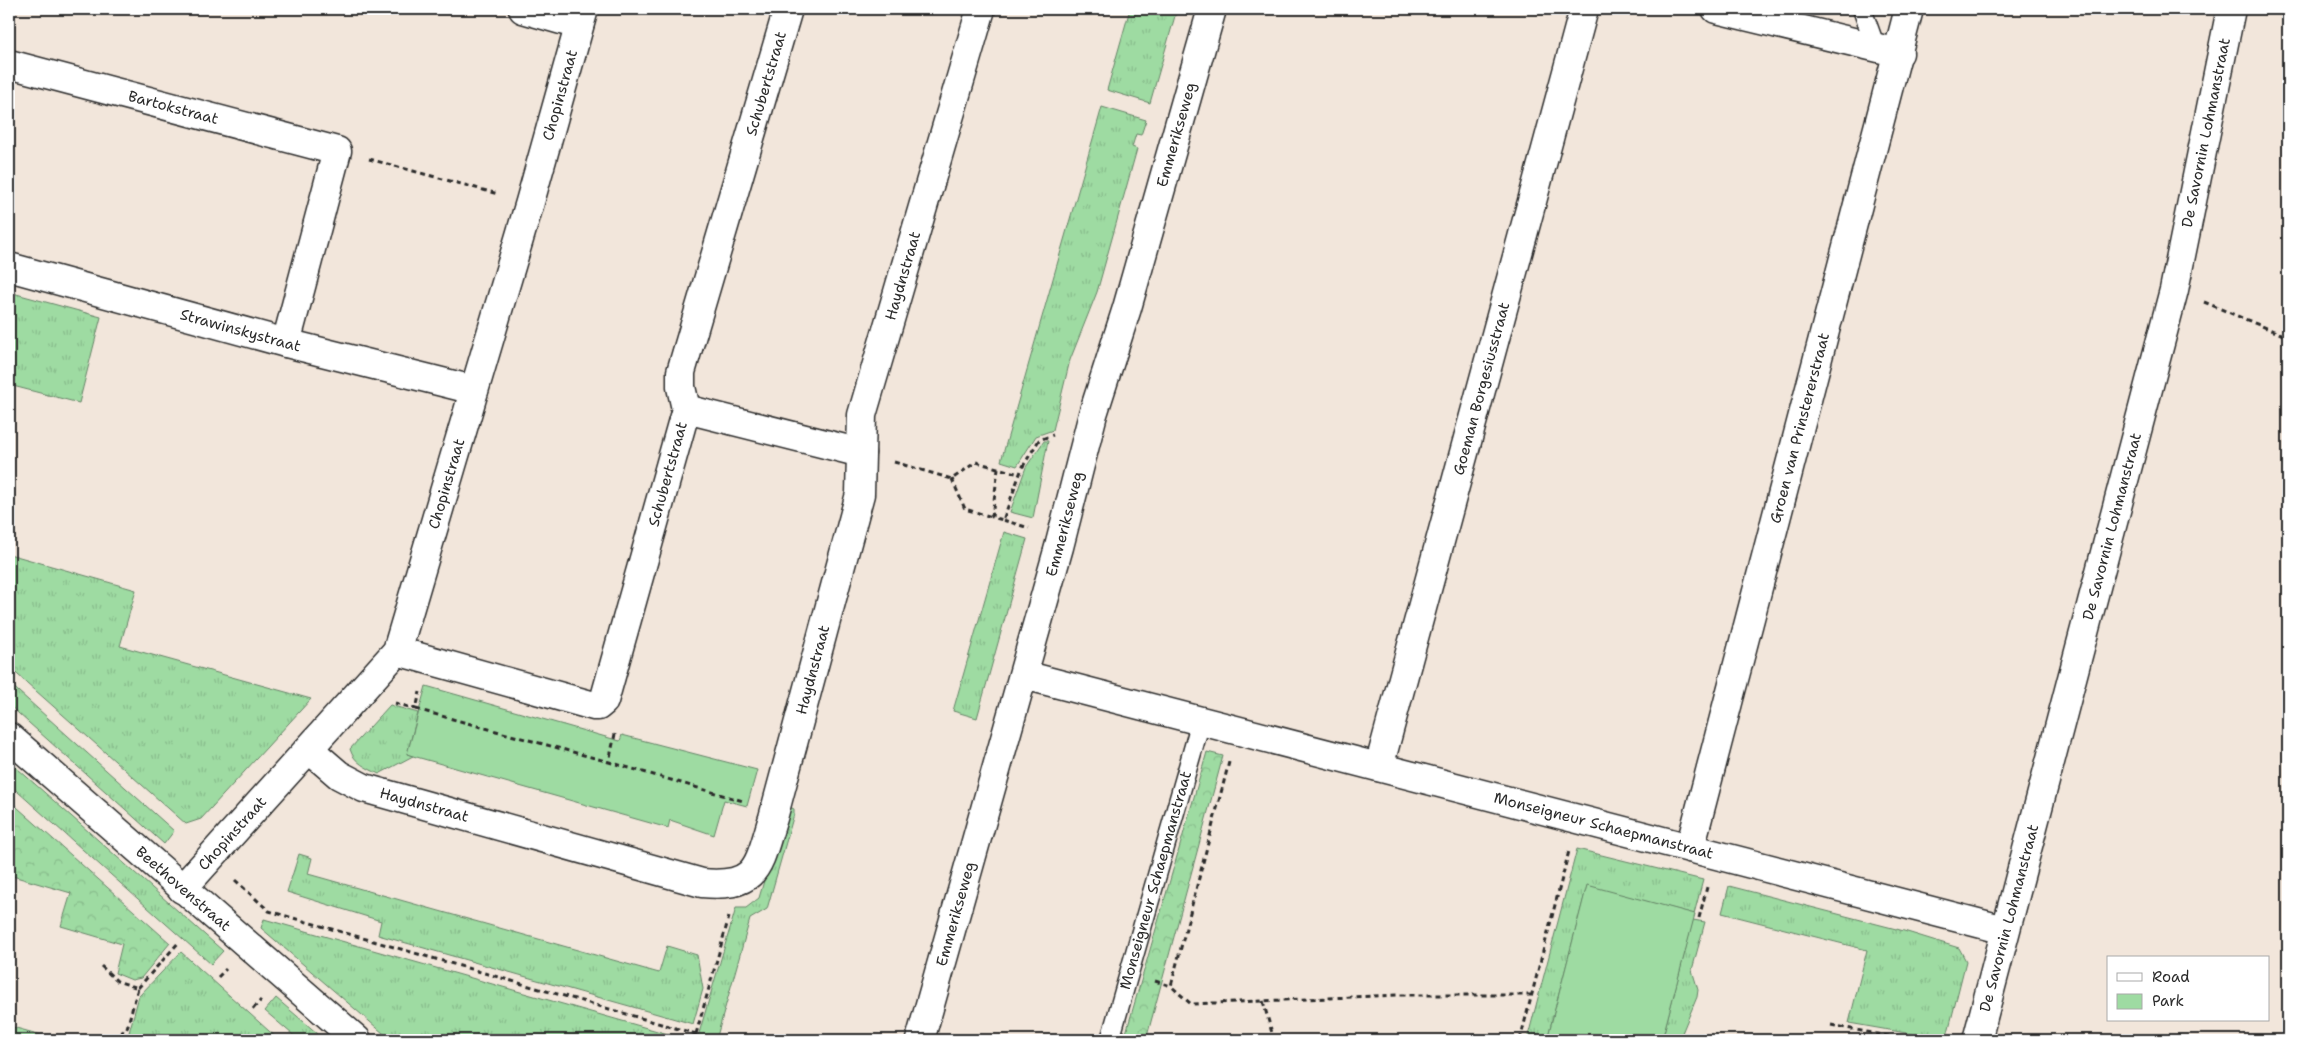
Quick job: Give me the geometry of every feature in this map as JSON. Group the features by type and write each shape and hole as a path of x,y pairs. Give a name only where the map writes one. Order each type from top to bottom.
{"street":[{"path":"523,9 581,17"},
{"name":"Schubertstraat","path":"601,704 604,701 686,409 681,387 681,372 788,9"},
{"name":"Haydnstraat","path":"310,750 340,775 364,788 702,884 721,885 738,882 749,876 758,865 775,811 860,494 862,415 981,9"},
{"name":"Emmerikseweg","path":"920,1040 1024,675 1093,414 1127,308 1212,9"},
{"name":"Goeman Borgesiusstraat","path":"1379,767 1584,9"},
{"path":"1716,9 1887,50"},
{"name":"Groen van Prinstererstraat","path":"1690,848 1887,50 1909,9"},
{"name":"De Savornin Lohmanstraat","path":"1976,1040 2174,290 2231,9"},
{"name":"Chopinstraat","path":"182,890 310,750 396,651 530,202 581,17"},
{"name":"Bartokstraat","path":"9,64 337,151"},
{"path":"286,343 337,151"},
{"name":"Strawinskystraat","path":"9,267 286,343 474,390"},
{"path":"686,409 861,453"},
{"path":"396,651 594,706 601,704"},
{"name":"Monseigneur Schaepmanstraat","path":"1024,675 2005,930"},
{"name":"Beethovenstraat","path":"9,737 182,890 357,1040"}],"lane":[{"path":"1862,9 1887,50"},
{"name":"Monseigneur Schaepmanstraat","path":"1110,1040 1201,721"}],"path":[{"path":"337,151 530,202"},
{"path":"2174,290 2288,337"},
{"path":"1004,520 1019,474 1038,440 1056,434"},
{"path":"861,453 952,479 965,508 1016,524"},
{"path":"952,479 976,462 1019,474"},
{"path":"992,517 998,468"},
{"path":"601,704 616,737 609,762"},
{"path":"416,709 609,762 775,811"},
{"path":"1238,730 1171,986 1191,1004 1396,994 1532,995"},
{"path":"1520,1040 1578,819"},
{"path":"211,857 269,911 696,1034"},
{"path":"694,1040 738,882"},
{"path":"120,1040 123,1030 127,1028 138,988 180,942"},
{"path":"101,966 117,981 138,988"},
{"path":"1263,1001 1274,1040"},
{"path":"1831,1025 1908,1040"}],"green space":[{"path":"1130,9 1177,9 1150,103 1107,90"},
{"path":"1102,107 1146,120 1141,135 1136,134 1132,147 1137,149 1097,292 1070,360 1053,430 1036,436 1017,466 1001,461"},
{"path":"9,292 101,317 79,403 9,385"},
{"path":"1044,441 1048,441 1033,518 1010,512 1026,467"},
{"path":"1004,532 1027,539 977,718 953,711"},
{"path":"9,554 136,590 120,646 311,699 201,819 186,824 9,667"},
{"path":"9,683 174,831 164,844 9,705"},
{"path":"426,686 620,741 622,735 757,770 747,806 724,800 714,835 670,820 668,828 407,754"},
{"path":"390,705 418,713 407,754 413,756 379,774 358,761 350,749"},
{"path":"1207,752 1223,756 1146,1040 1124,1040"},
{"path":"9,761 223,951 211,964 9,784"},
{"path":"9,800 170,943 141,978 132,980 115,973 122,944 61,926 71,893 9,875"},
{"path":"790,807 794,809 794,814 767,909 750,919 716,1040 697,1040 736,908 746,908 759,898 785,809"},
{"path":"1577,849 1703,880 1694,914 1587,886 1547,1040 1527,1040"},
{"path":"299,854 312,858 308,874 659,973 667,946 697,955 703,989 693,1024 378,935 381,921 287,892"},
{"path":"1587,885 1695,914 1662,1040 1547,1040"},
{"path":"1729,886 1904,931 1959,948 1966,961 1946,1040 1849,1023 1867,950 1722,913"},
{"path":"264,919 689,1040 391,1040 261,928"},
{"path":"1693,920 1705,922 1692,970 1698,990 1697,997 1682,1033 1675,1040 1662,1040"},
{"path":"181,952 279,1040 127,1040 139,996"},
{"path":"276,998 325,1040 299,1040 265,1011"},
{"path":"9,1026 59,1040 9,1040"}]}
